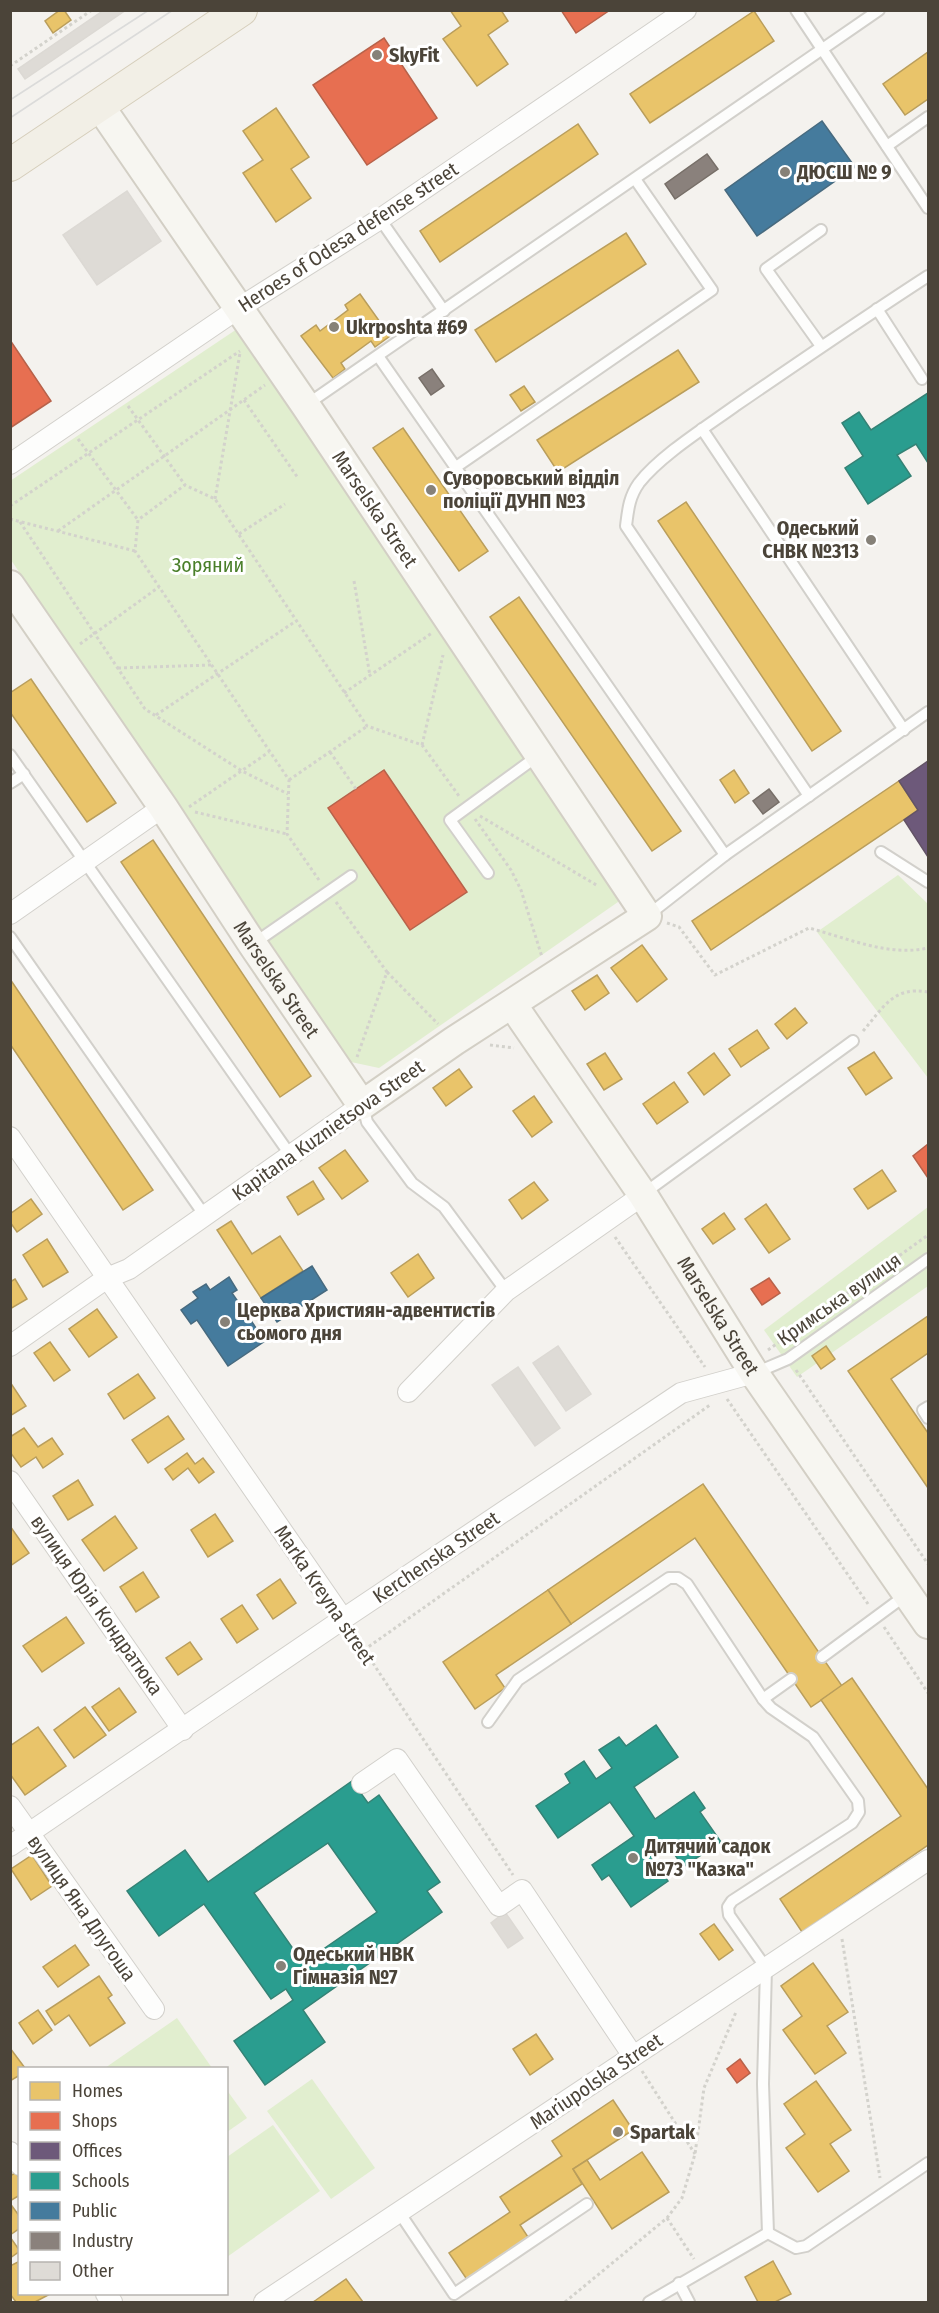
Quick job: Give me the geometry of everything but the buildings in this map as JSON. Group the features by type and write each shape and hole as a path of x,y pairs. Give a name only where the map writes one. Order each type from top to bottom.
{"main road":[{"path":"10,165 241,10"}],"street":[{"name":"Heroes of Odesa defense street","path":"10,464 239,308 380,219 686,10"},
{"name":"Marselska Street","path":"99,105 306,406 647,916"},
{"name":"Marselska Street","path":"10,585 21,612 61,658 362,1105"},
{"path":"10,914 163,807"},
{"name":"Kapitana Kuznietsova Street","path":"10,1346 107,1278 129,1269 454,1041 647,916"},
{"name":"Marselska Street","path":"512,1004 643,1195 752,1368 928,1624"},
{"name":"Marka Kreyna street","path":"10,1137 343,1619"},
{"path":"408,1392 506,1291 643,1195"},
{"name":"Kerchenska Street","path":"10,1846 343,1619 681,1393 752,1368"},
{"name":"вулиця Юрія Кондратюка","path":"10,1481 183,1730"},
{"path":"362,1783 397,1759 499,1906 522,1890 633,2056"},
{"name":"вулиця Яна Длугоша","path":"10,1806 154,2009"},
{"name":"Mariupolska Street","path":"264,2302 928,1860"}],"lane":[{"path":"796,10 928,208"},
{"path":"306,406 879,10"},
{"path":"887,146 928,117"},
{"path":"456,467 712,290 635,179"},
{"path":"380,219 444,311"},
{"path":"821,230 766,269 821,346"},
{"path":"809,796 626,526 629,501 639,484 654,468 702,429 821,346 928,276"},
{"path":"877,309 922,379"},
{"path":"378,356 724,855"},
{"path":"702,429 904,730"},
{"path":"647,916 724,855 928,712"},
{"path":"10,754 291,1156"},
{"path":"488,873 450,820 540,754"},
{"path":"10,783 24,774"},
{"path":"881,852 928,882"},
{"path":"253,945 351,876"},
{"path":"10,937 205,1216"},
{"path":"643,1195 853,1041"},
{"path":"362,1105 368,1122 412,1183 444,1207 506,1291"},
{"path":"752,1368 788,1359 928,1259"},
{"path":"928,1407 923,1410 928,1418"},
{"path":"488,1722 518,1680 669,1578 678,1578 687,1584 763,1699 771,1708 813,1737 858,1801 859,1812 852,1823 732,1901 728,1907 729,1916 766,1968 763,2084 768,2233"},
{"path":"822,1657 908,1594"},
{"path":"763,1699 791,1679"},
{"path":"768,2233 796,2248 806,2246 928,2164"},
{"path":"399,2212 454,2294 587,2204"},
{"path":"649,2302 768,2233"},
{"path":"679,2283 689,2302"}],"path":[{"path":"10,66 92,10"},
{"path":"10,506 240,350 232,409 215,499"},
{"path":"58,531 283,373"},
{"path":"117,391 185,484 215,499 367,726 289,780"},
{"path":"244,400 298,478"},
{"path":"68,425 138,520 135,551 289,780 286,834 387,972 454,1041"},
{"path":"138,520 185,484"},
{"path":"239,534 285,504"},
{"path":"10,519 135,551"},
{"path":"20,522 145,708 242,771 288,794"},
{"path":"354,581 370,676"},
{"path":"61,658 159,587"},
{"path":"155,715 296,621"},
{"path":"344,693 451,621"},
{"path":"422,745 451,621"},
{"path":"118,668 211,664"},
{"path":"269,752 184,810 286,834"},
{"path":"330,752 356,789"},
{"path":"467,808 607,892"},
{"path":"647,916 679,927 715,975 809,928 876,947 913,951 928,948"},
{"path":"355,1064 387,972"},
{"path":"853,1041 891,1000 902,992 928,992"},
{"path":"485,1045 515,1048"},
{"name":"Кримська вулиця","path":"752,1368 777,1343 928,1235"},
{"path":"777,1343 928,1564"},
{"path":"725,1395 928,1693"},
{"name":"Marka Kreyna street","path":"343,1619 522,1890"},
{"path":"839,1919 882,2194"},
{"path":"565,2302 667,2218 682,2198 695,2154 704,2088 749,1979"},
{"path":"633,2056 695,2154"},
{"path":"667,2218 702,2271"}],"green space":[{"name":"Зоряний","path":"240,327 618,887 618,902 379,1068 351,1062 11,560 10,481"},
{"path":"898,875 928,904 928,1078 817,932"},
{"path":"928,1207 928,1286 797,1377 764,1330"},
{"path":"177,2018 211,2067 106,2067"},
{"path":"312,2079 375,2168 331,2199 267,2111"},
{"path":"228,2092 247,2118 228,2131"},
{"path":"273,2125 320,2191 228,2256 228,2156"}],"tram line":[{"path":"10,100 149,10"},
{"path":"10,118 173,10"}],"place":[{"name":"SkyFit","path":"377,55"},
{"name":"ДЮСШ № 9","path":"785,172"},
{"name":"Ukrposhta #69","path":"334,327"},
{"name":"Суворовський відділ поліції ДУНП №3","path":"431,490"},
{"name":"Одеський СНВК №313","path":"871,540"},
{"name":"Церква Християн-адвентистів сьомого дня","path":"225,1322"},
{"name":"Дитячий садок №73 \"Казка\"","path":"633,1858"},
{"name":"Одеський НВК Гімназія №7","path":"281,1966"},
{"name":"Spartak","path":"618,2132"}]}
